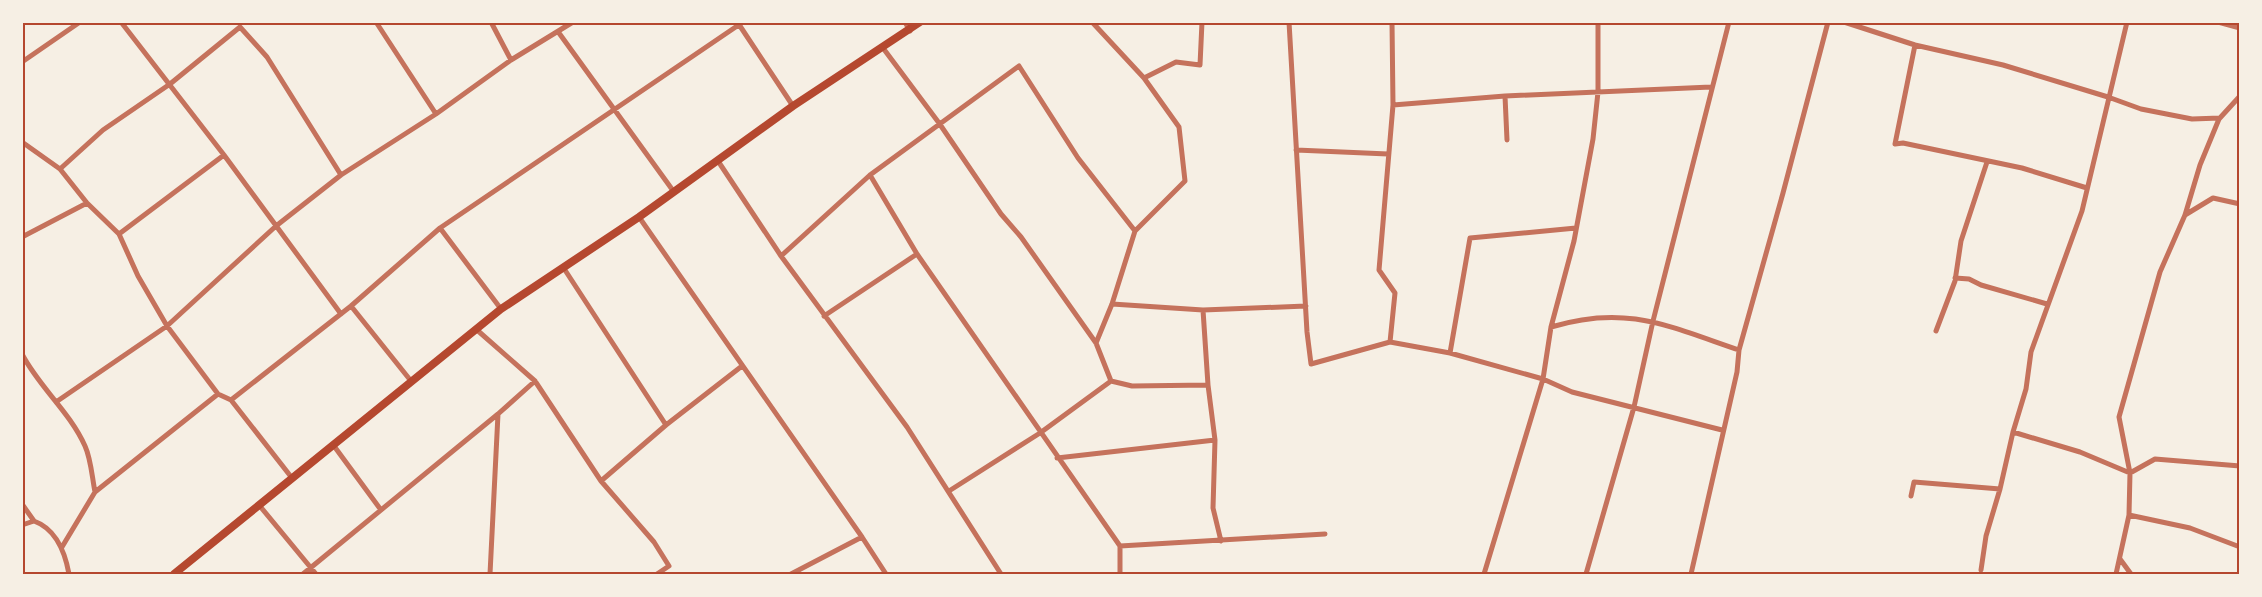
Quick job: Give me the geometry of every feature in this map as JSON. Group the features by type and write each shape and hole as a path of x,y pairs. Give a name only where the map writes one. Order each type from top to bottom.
{"main road":[{"path":"174,574 501,309 639,217 793,106 910,31 920,22"}],"street":[{"path":"22,62 80,22"},
{"path":"121,22 224,155 341,314"},
{"path":"376,22 436,114"},
{"path":"491,22 511,60"},
{"path":"56,402 167,326 276,226 341,175 436,114 511,60 559,33 573,22"},
{"path":"905,22 910,31"},
{"path":"1092,22 1144,78 1179,127 1185,181 1135,231 1112,304 1096,343"},
{"path":"1144,78 1176,62 1200,65 1202,22"},
{"path":"1289,22 1311,364 1390,342 1450,352 1543,379 1572,392 1722,430"},
{"path":"1390,342 1395,293 1379,270 1393,105 1392,22"},
{"path":"1484,574 1543,379 1551,327 1576,228 1593,139 1598,92 1598,22"},
{"path":"1586,574 1634,407 1653,321 1729,22"},
{"path":"1691,574 1737,372 1738,350 1783,193 1828,22"},
{"path":"1844,22 1915,45 2003,65 2164,115 2192,119 2220,118"},
{"path":"1981,570 1986,536 2026,390 2031,352 2082,212 2127,22"},
{"path":"2218,22 2240,28"},
{"path":"231,400 351,306 440,228 741,24 793,106"},
{"path":"60,169 103,130 170,84 240,27 267,57 341,175"},
{"path":"559,33 674,192"},
{"path":"1915,45 1895,144 1903,143 2022,168 2086,188"},
{"path":"883,48 1096,343 1111,381"},
{"path":"781,256 870,175 1019,66 1078,158 1135,231"},
{"path":"1393,105 1505,96 1711,87"},
{"path":"1505,96 1507,140"},
{"path":"2116,574 2129,515 2130,473 2119,417 2160,272 2185,215 2200,165 2220,118 2240,96"},
{"path":"22,142 60,169 87,203 118,234 138,276 167,326 218,394 231,400 292,478"},
{"path":"1296,150 1388,154"},
{"path":"118,234 224,155"},
{"path":"718,161 781,256 889,402 949,491 1000,574"},
{"path":"1936,332 1955,278 1961,241 1988,162"},
{"path":"870,175 917,254 1120,546 1120,574"},
{"path":"2185,215 2213,198 2240,204"},
{"path":"22,237 87,203"},
{"path":"639,217 886,574"},
{"path":"440,228 501,309"},
{"path":"1450,352 1470,238 1576,228"},
{"path":"824,316 917,254"},
{"path":"563,267 666,425"},
{"path":"1955,278 1969,279 1981,285 2047,304"},
{"path":"1112,304 1203,310 1306,306"},
{"path":"351,306 411,381"},
{"path":"1203,310 1208,385 1215,440 1213,508 1221,541"},
{"path":"1551,327 1576,319 1623,317 1653,321 1738,350"},
{"path":"477,330 535,381 601,481 654,542 669,566 657,574"},
{"path":"22,354 25,366 56,402 86,447 95,492"},
{"path":"601,481 666,425 742,366"},
{"path":"303,574 535,381"},
{"path":"949,491 1041,433 1111,381 1132,386 1208,385"},
{"path":"62,547 95,492 218,394"},
{"path":"490,574 498,414"},
{"path":"2013,432 2080,452 2130,473"},
{"path":"1057,458 1215,440"},
{"path":"334,446 381,510"},
{"path":"2130,473 2155,459 2240,466"},
{"path":"1911,496 1914,482 2000,489"},
{"path":"22,504 34,521 46,525 62,547 69,574"},
{"path":"259,505 316,574"},
{"path":"2129,515 2190,528 2240,547"},
{"path":"22,525 34,521"},
{"path":"1120,546 1325,534"},
{"path":"790,574 862,537"},
{"path":"2120,559 2131,574"}]}
